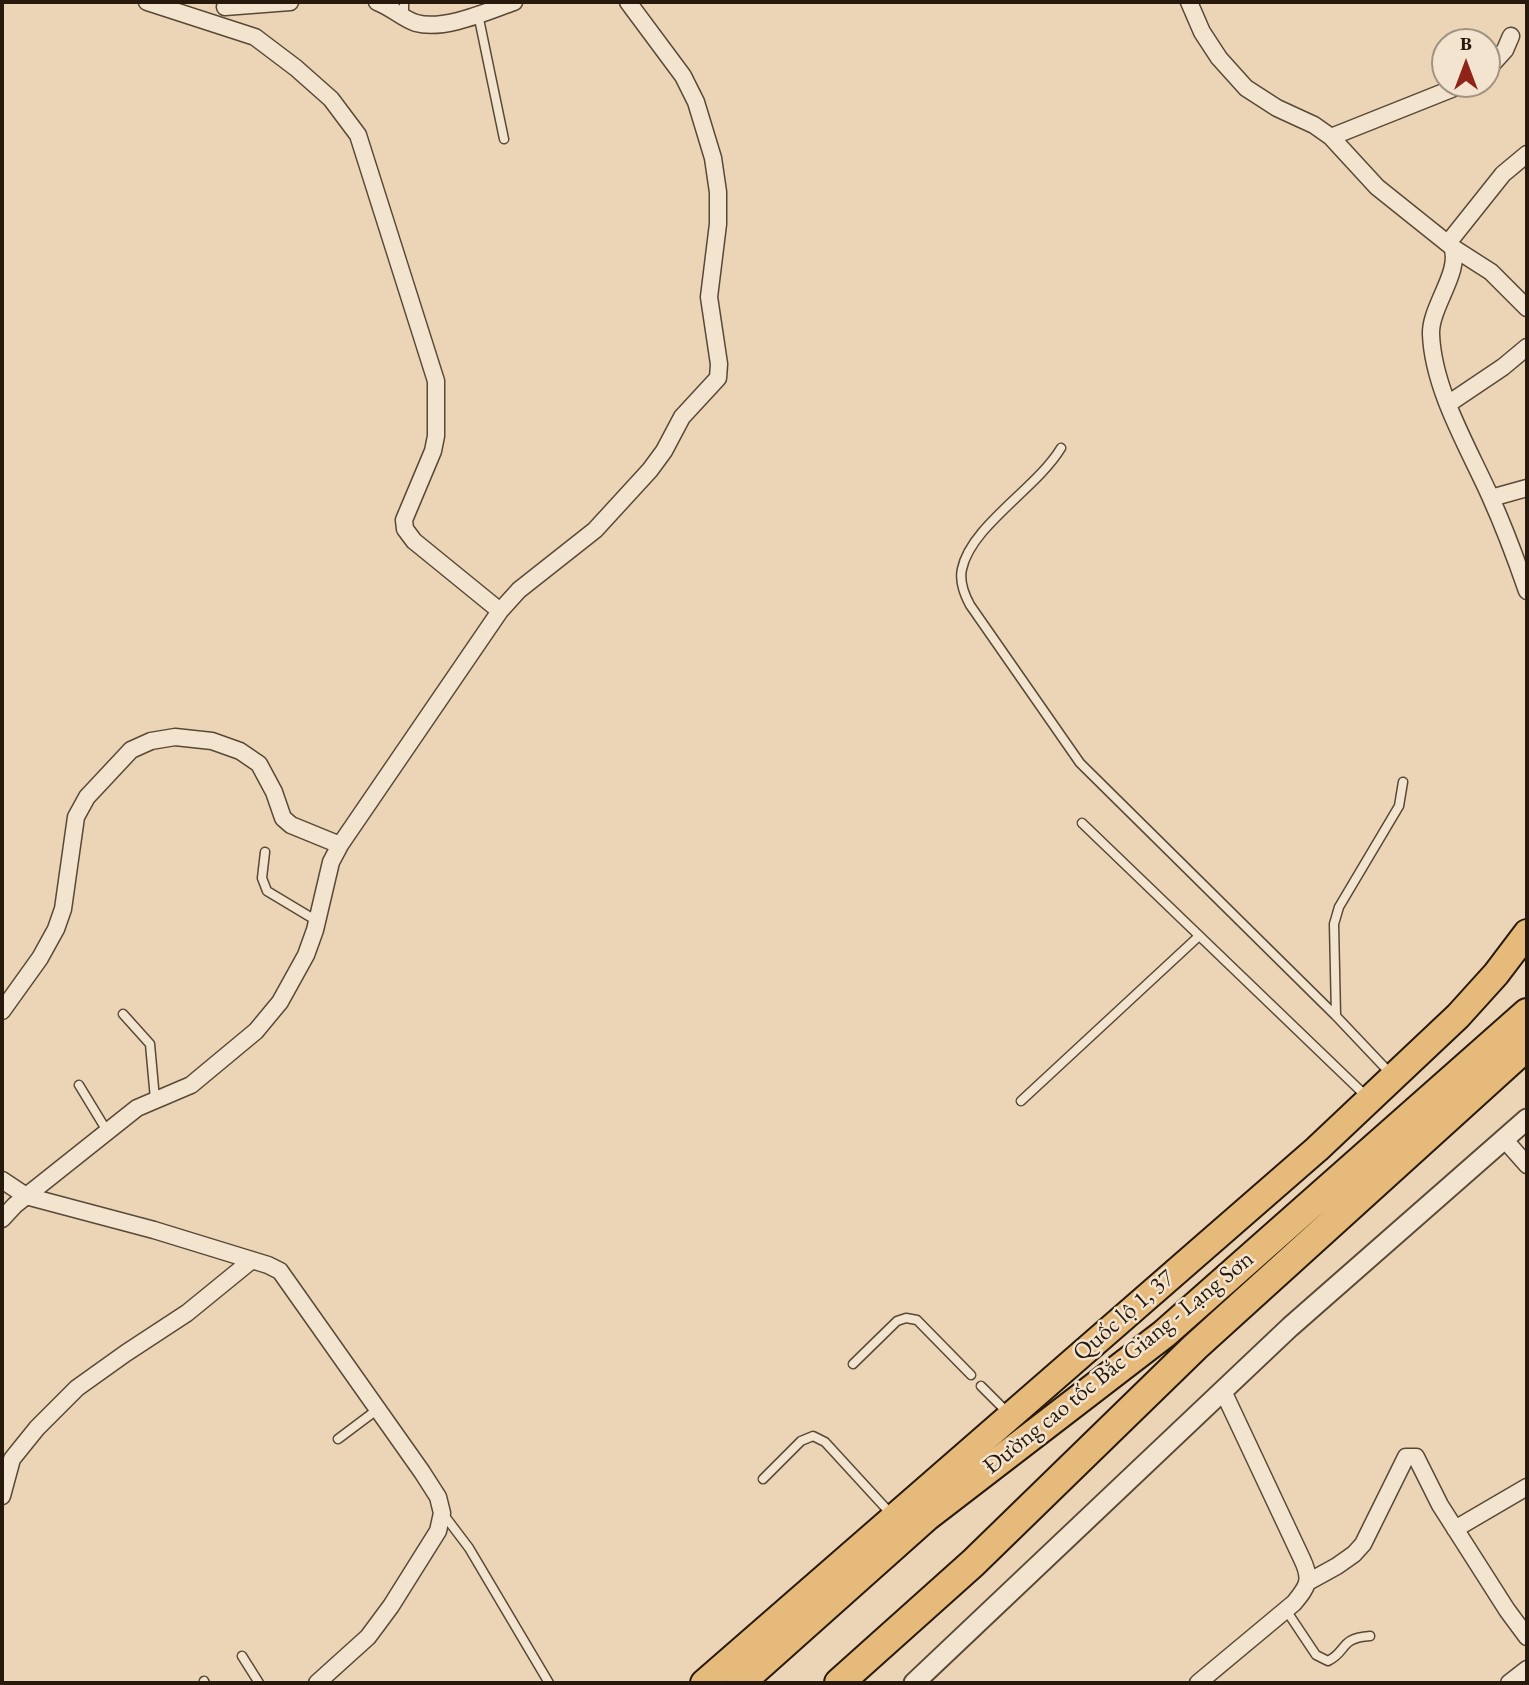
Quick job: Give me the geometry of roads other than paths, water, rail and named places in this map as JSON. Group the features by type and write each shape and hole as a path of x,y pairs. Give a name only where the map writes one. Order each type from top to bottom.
{"highway":[{"name":"Quốc lộ 1, 37","path":"704,1683 1317,1149 1458,1016 1496,974 1527,933"},
{"name":"Đường cao tốc Bắc Giang - Lạng Sơn","path":"740,1683 926,1517 1164,1334 1527,1013"},
{"name":"Đường cao tốc Bắc Giang - Lạng Sơn","path":"839,1683 973,1563 1233,1312 1527,1046"}],"street":[{"path":"224,25 225,4 290,2"},
{"path":"377,2 404,9 414,23 428,25 461,20 514,2"},
{"path":"2,1219 26,1196 137,1108 191,1085 256,1031 280,1002 306,955 331,862 340,845 500,611 519,590 595,530 650,470 664,452 682,417 718,378 719,364 709,297 718,223 718,192 713,158 696,102 683,76 628,2"},
{"path":"1189,2 1202,32 1219,58 1246,88 1331,137 1377,187 1414,219 1491,272 1527,308"},
{"path":"153,3 255,37 331,99 358,135 436,380 436,436 433,451 404,520 405,529 414,541 500,611"},
{"path":"1501,55 1511,36"},
{"path":"1331,137 1431,97"},
{"path":"1450,245 1503,174 1527,155"},
{"path":"1450,245 1454,254 1453,263 1434,313 1431,332 1434,359 1448,404 1491,498 1527,591"},
{"path":"1448,404 1503,367 1527,347"},
{"path":"1491,498 1527,488"},
{"path":"2,1011 56,929 63,909 76,817 87,797 131,750 151,741 176,737 212,741 240,751 259,764 274,792 283,818 291,825 340,845"},
{"path":"914,1683 1290,1327 1527,1119"},
{"path":"1504,1139 1527,1166"},
{"path":"2,1180 26,1196 154,1230 280,1271 428,1480 438,1497 442,1513 438,1531 376,1627 346,1659 317,1683"},
{"path":"2,1496 12,1459 37,1428 78,1388 187,1313 252,1260"},
{"path":"1198,1683 1286,1610 1306,1589 1308,1581 1308,1572 1223,1391"},
{"path":"1308,1581 1346,1560 1363,1544 1406,1457 1416,1457 1455,1529 1527,1637"},
{"path":"1455,1529 1527,1487"},
{"path":"1509,1683 1527,1670"}],"lane":[{"path":"478,14 503,139"},
{"path":"1061,448 1029,488 979,535 967,554 961,571 962,590 1080,763 1336,1016 1394,1077"},
{"path":"1336,1016 1334,924 1339,907 1399,806 1403,782"},
{"path":"1082,823 1369,1100"},
{"path":"265,852 262,878 267,891 317,921"},
{"path":"1021,1101 1199,936"},
{"path":"122,1014 150,1044 155,1099"},
{"path":"79,1085 107,1131"},
{"path":"853,1364 897,1321 906,1318 917,1320 971,1375"},
{"path":"981,1386 1010,1415"},
{"path":"338,1439 378,1409"},
{"path":"763,1479 801,1441 813,1436 825,1442 894,1517"},
{"path":"442,1513 469,1548 548,1683"},
{"path":"1286,1610 1316,1656 1328,1661 1333,1659 1347,1640 1370,1636"},
{"path":"242,1656 259,1683"}]}
